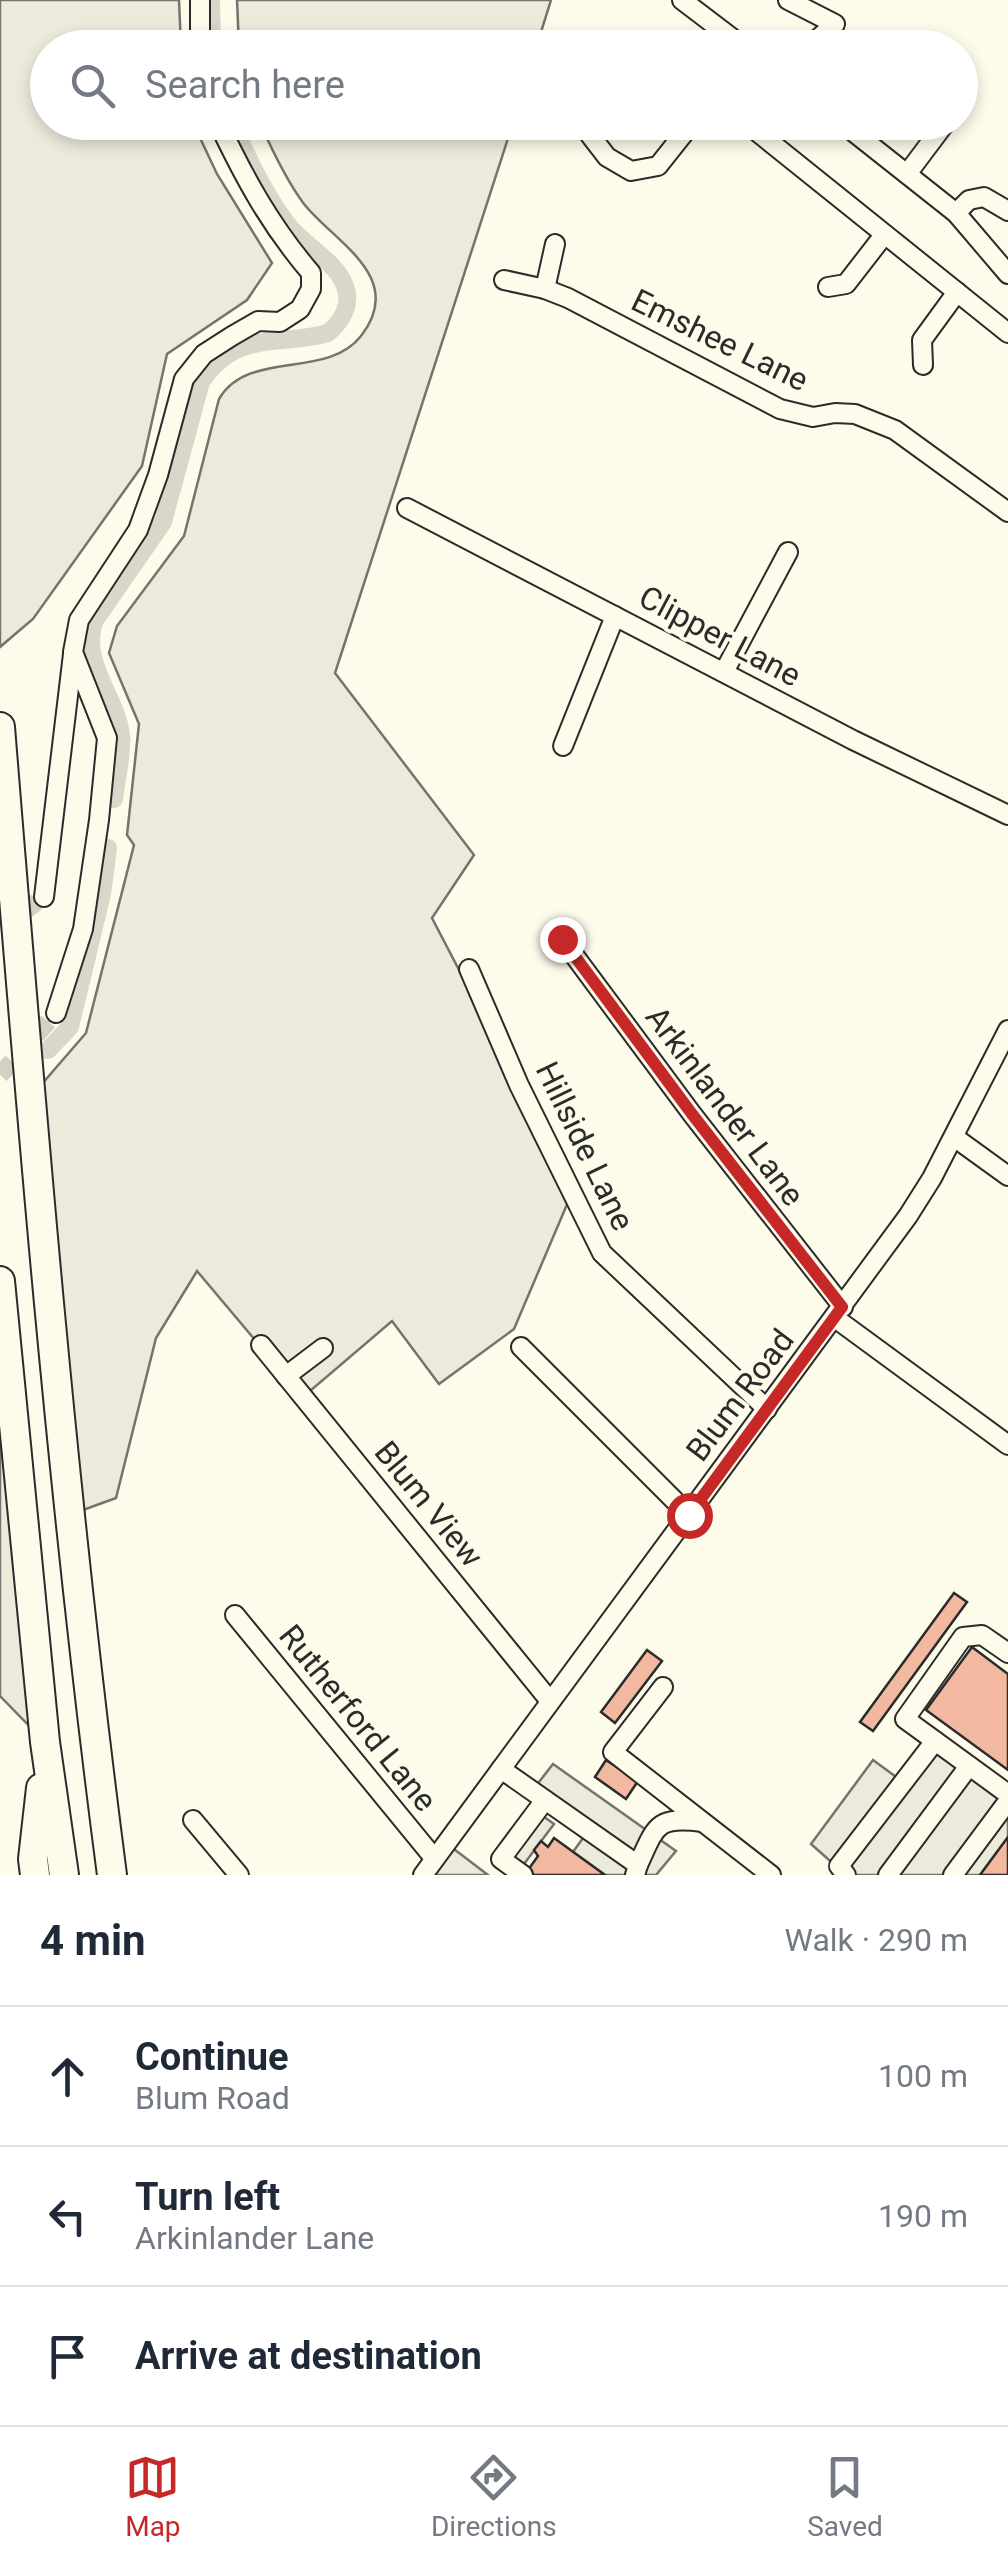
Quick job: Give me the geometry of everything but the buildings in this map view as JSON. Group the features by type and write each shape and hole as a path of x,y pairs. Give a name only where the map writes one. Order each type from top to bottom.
{"highway":[{"path":"0,727 29,1099 88,1696 112,1875"},
{"path":"0,1282 45,1742 64,1875"},
{"path":"35,1875 33,1858 45,1742"}],"street":[{"path":"200,0 200,30"},
{"path":"682,0 721,30"},
{"path":"788,0 835,24 828,30"},
{"path":"44,897 79,620 138,530 158,475 184,379 204,354 232,336 258,321 280,322 300,309 311,289 311,273 254,198 227,140"},
{"path":"593,140 606,157 631,171 658,166 679,140"},
{"path":"767,140 1008,333"},
{"path":"862,140 956,213 1008,274"},
{"path":"906,174 932,140"},
{"path":"956,213 969,200 984,198 1008,211"},
{"path":"828,287 846,284 884,235"},
{"path":"545,289 555,244"},
{"name":"Emshee Lane","path":"504,280 545,289 780,409 814,417 856,414 895,430 1008,512"},
{"path":"923,365 922,340 957,292"},
{"name":"Clipper Lane","path":"406,508 1008,815"},
{"path":"724,672 788,552"},
{"path":"563,746 615,616"},
{"path":"56,1012 82,929 107,738 73,652"},
{"name":"Arkinlander Lane","path":"562,939 839,1312 1008,1446"},
{"name":"Hillside Lane","path":"469,969 526,1100 602,1253 767,1410"},
{"name":"Blum Road","path":"423,1875 908,1216 954,1137 1008,1030"},
{"path":"954,1137 1008,1176"},
{"name":"Blum View","path":"261,1345 550,1701"},
{"path":"521,1347 689,1515"},
{"path":"286,1376 322,1348"},
{"name":"Rutherford Lane","path":"236,1616 434,1858"},
{"path":"953,1875 1008,1798 905,1718 963,1637 982,1635 1008,1653"},
{"path":"664,1687 613,1752 771,1875"},
{"path":"846,1875 839,1866 935,1741"},
{"path":"888,1875 969,1766"},
{"path":"500,1769 636,1870 662,1824 674,1818 702,1822"},
{"path":"523,1875 500,1858 544,1800"},
{"path":"193,1820 239,1875"}],"shaded area":[{"path":"0,0 179,0 180,30 30,30 30,140 201,140 217,174 272,263 247,300 167,354 142,466 33,619 0,647"},
{"path":"237,0 551,0 542,30 238,30"},
{"path":"268,140 507,140 335,673 474,855 432,918 571,1195 514,1329 439,1384 392,1321 303,1397 197,1271 156,1338 116,1498 72,1514 29,1099 86,1033 134,845 127,835 139,724 109,653 117,626 184,536 219,399 232,384 249,374 329,357 346,349 361,336 373,315 376,296 361,262 304,204"},
{"path":"0,1281 45,1742 0,1696"},
{"path":"935,1741 1008,1794 997,1818 1008,1820 1008,1837 980,1875 846,1875 811,1844 873,1760 903,1782"},
{"path":"553,1764 676,1851 656,1875 605,1875 573,1852 588,1831 532,1791"},
{"path":"536,1811 554,1824 518,1872 501,1859"},
{"path":"446,1843 488,1875 423,1875"}],"waterway":[{"path":"211,0 212,30"},
{"path":"114,799 121,735 95,664 91,635 95,620 163,522 201,382 214,365 244,347 328,333 346,306 347,293 341,277 279,212 240,140"},
{"path":"48,1050 70,1027 102,894 108,848"}],"tunnel":[{"path":"0,928 44,897"},
{"path":"0,1075 56,1013"}],"route":[{"path":"562,939 842,1307 689,1515"}]}
